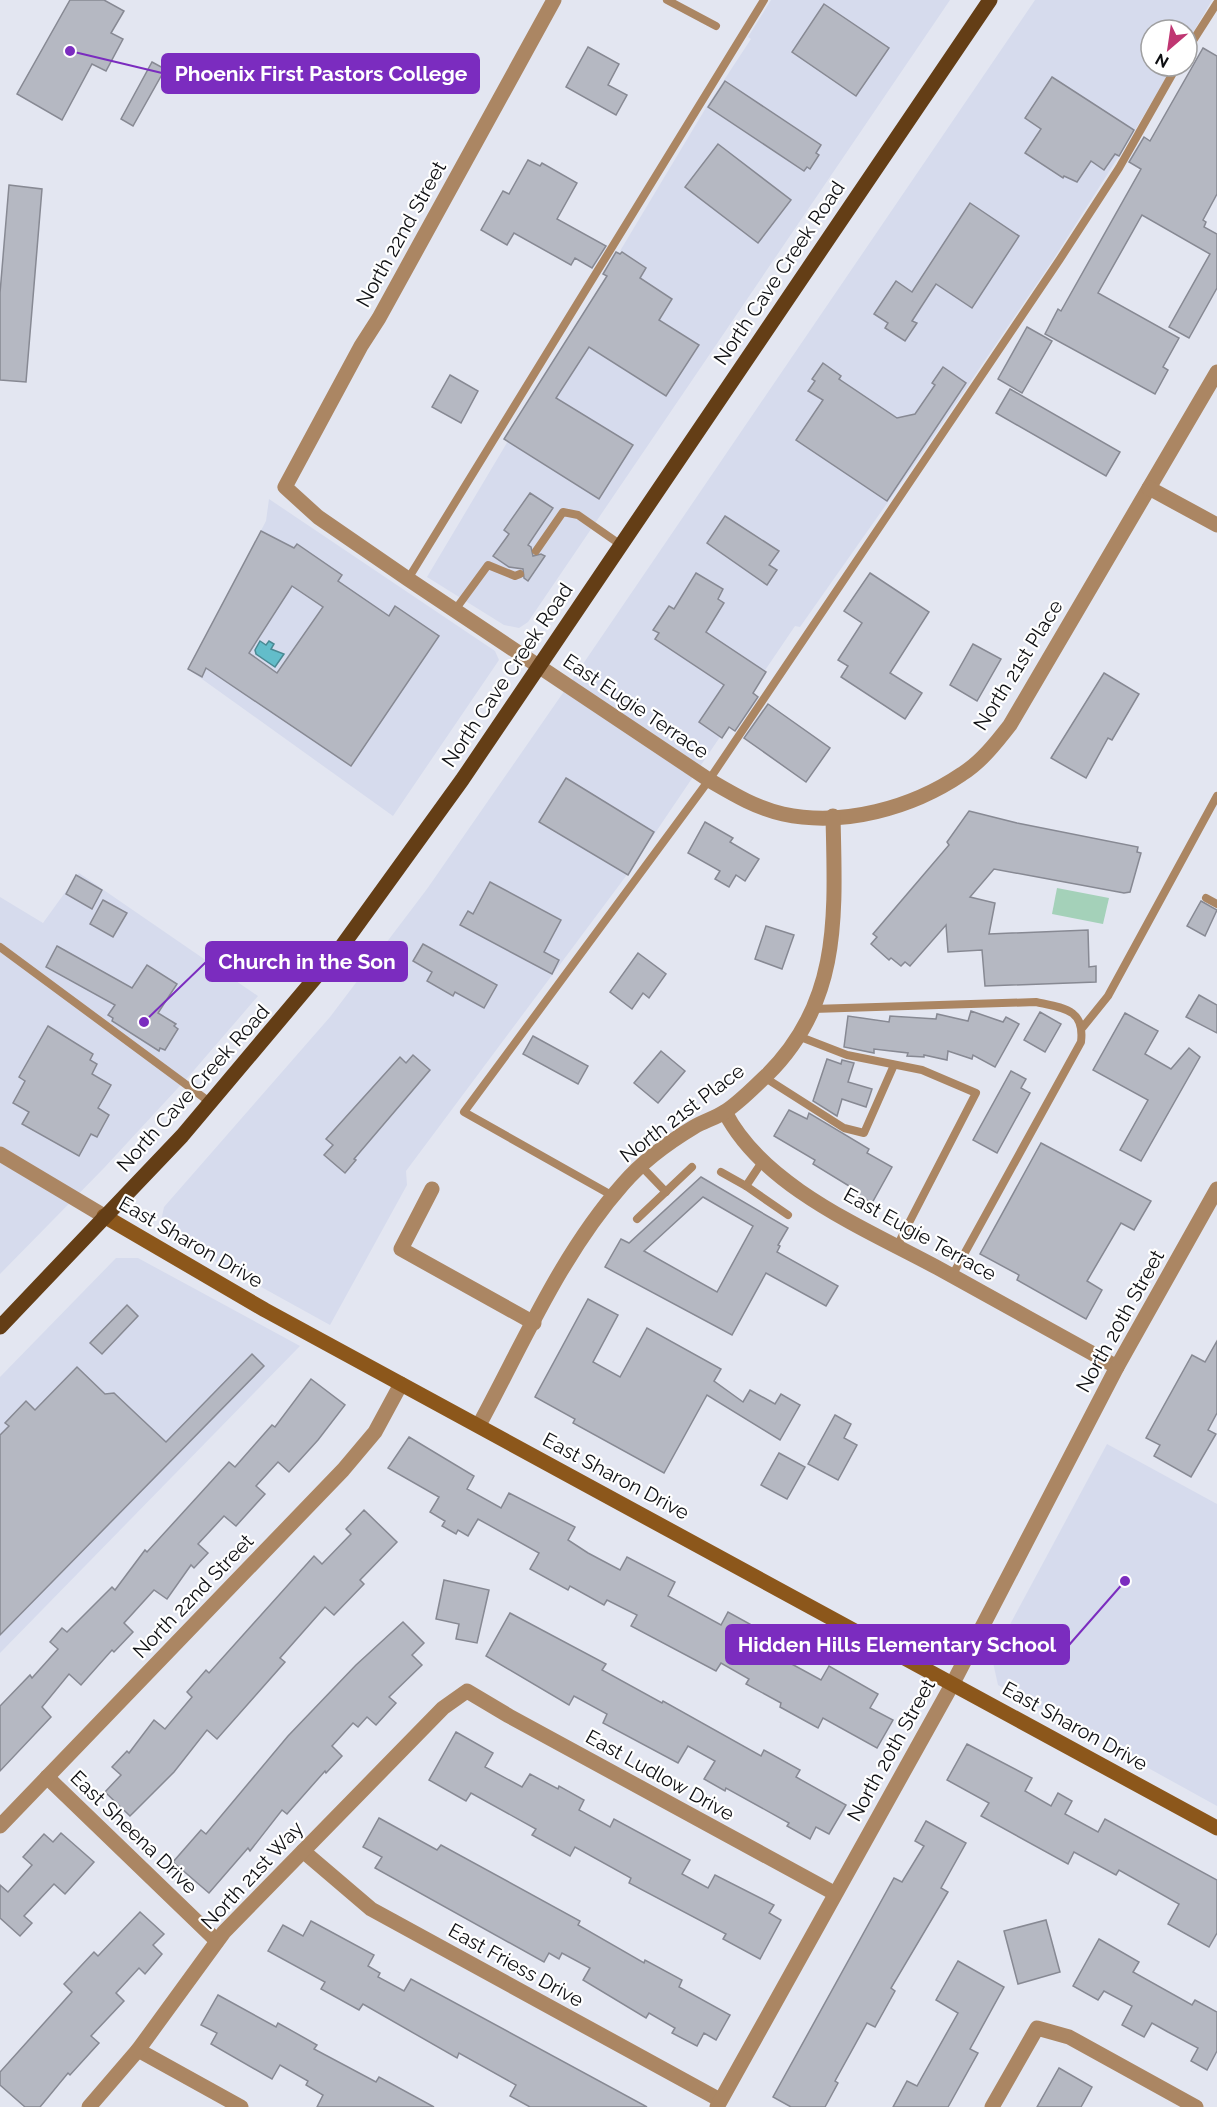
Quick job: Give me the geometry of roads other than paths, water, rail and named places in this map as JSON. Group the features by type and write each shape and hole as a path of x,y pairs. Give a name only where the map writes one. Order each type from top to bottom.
{"main road":[{"name":"North Cave Creek Road","path":"0,1327 211,1103 342,946 462,780 990,0"}],"street":[{"name":"North 22nd Street","path":"285,487 360,346 380,318 554,0"},
{"name":"North 21st Place","path":"478,1425 564,1267 594,1220 613,1196 642,1167 694,1127 725,1112 788,1054 824,985 832,947 835,898 833,816 883,811 932,791 963,773 988,752 1010,725 1217,372"},
{"name":"East Eugie Terrace","path":"285,487 318,517 709,780 748,803 784,814 833,816"},
{"path":"1149,488 1217,525"},
{"name":"East Eugie Terrace","path":"725,1112 736,1134 762,1162 810,1197 1117,1367"},
{"name":"East Sharon Drive","path":"0,1154 248,1300 1217,1828"},
{"path":"432,1189 401,1249 534,1323"},
{"name":"North 20th Street","path":"718,2103 953,1683 1117,1367 1217,1189"},
{"name":"North 22nd Street","path":"0,1826 344,1470 375,1432 401,1384"},
{"name":"East Ludlow Drive","path":"467,1691 834,1893"},
{"name":"North 21st Way","path":"89,2107 138,2050 218,1941 444,1708 467,1691"},
{"name":"East Sheena Drive","path":"47,1777 218,1941"},
{"name":"East Friess Drive","path":"303,1851 371,1909 718,2103"},
{"path":"992,2107 1037,2028 1070,2037 1196,2107"},
{"path":"138,2050 241,2107"}],"lane":[{"path":"667,0 716,26"},
{"path":"408,579 764,0"},
{"path":"1199,31 1217,3"},
{"path":"613,1196 464,1112 709,780 1060,259 1119,168 1170,78"},
{"path":"536,551 563,512 578,515 621,545"},
{"path":"455,610 488,565 515,576 520,574"},
{"path":"952,1276 1081,1042 1083,1027 1108,996 1217,796"},
{"path":"1206,898 1217,904"},
{"path":"0,947 211,1103"},
{"path":"813,1009 1036,1002 1060,1007 1078,1016 1083,1027"},
{"path":"798,1036 847,1055 922,1070 976,1093 897,1246"},
{"path":"764,1077 844,1128 864,1133 894,1065"},
{"path":"746,1186 762,1162"},
{"path":"642,1167 666,1192"},
{"path":"637,1219 692,1167"},
{"path":"721,1172 788,1215"}],"water":[{"path":"260,641 266,645 269,641 274,644 271,649 284,654 275,667 256,654 255,650"}],"place":[{"name":"Phoenix First Pastors College","path":"70,51"},
{"name":"Church in the Son","path":"144,1022"},
{"name":"Hidden Hills Elementary School","path":"1125,1581"}]}
